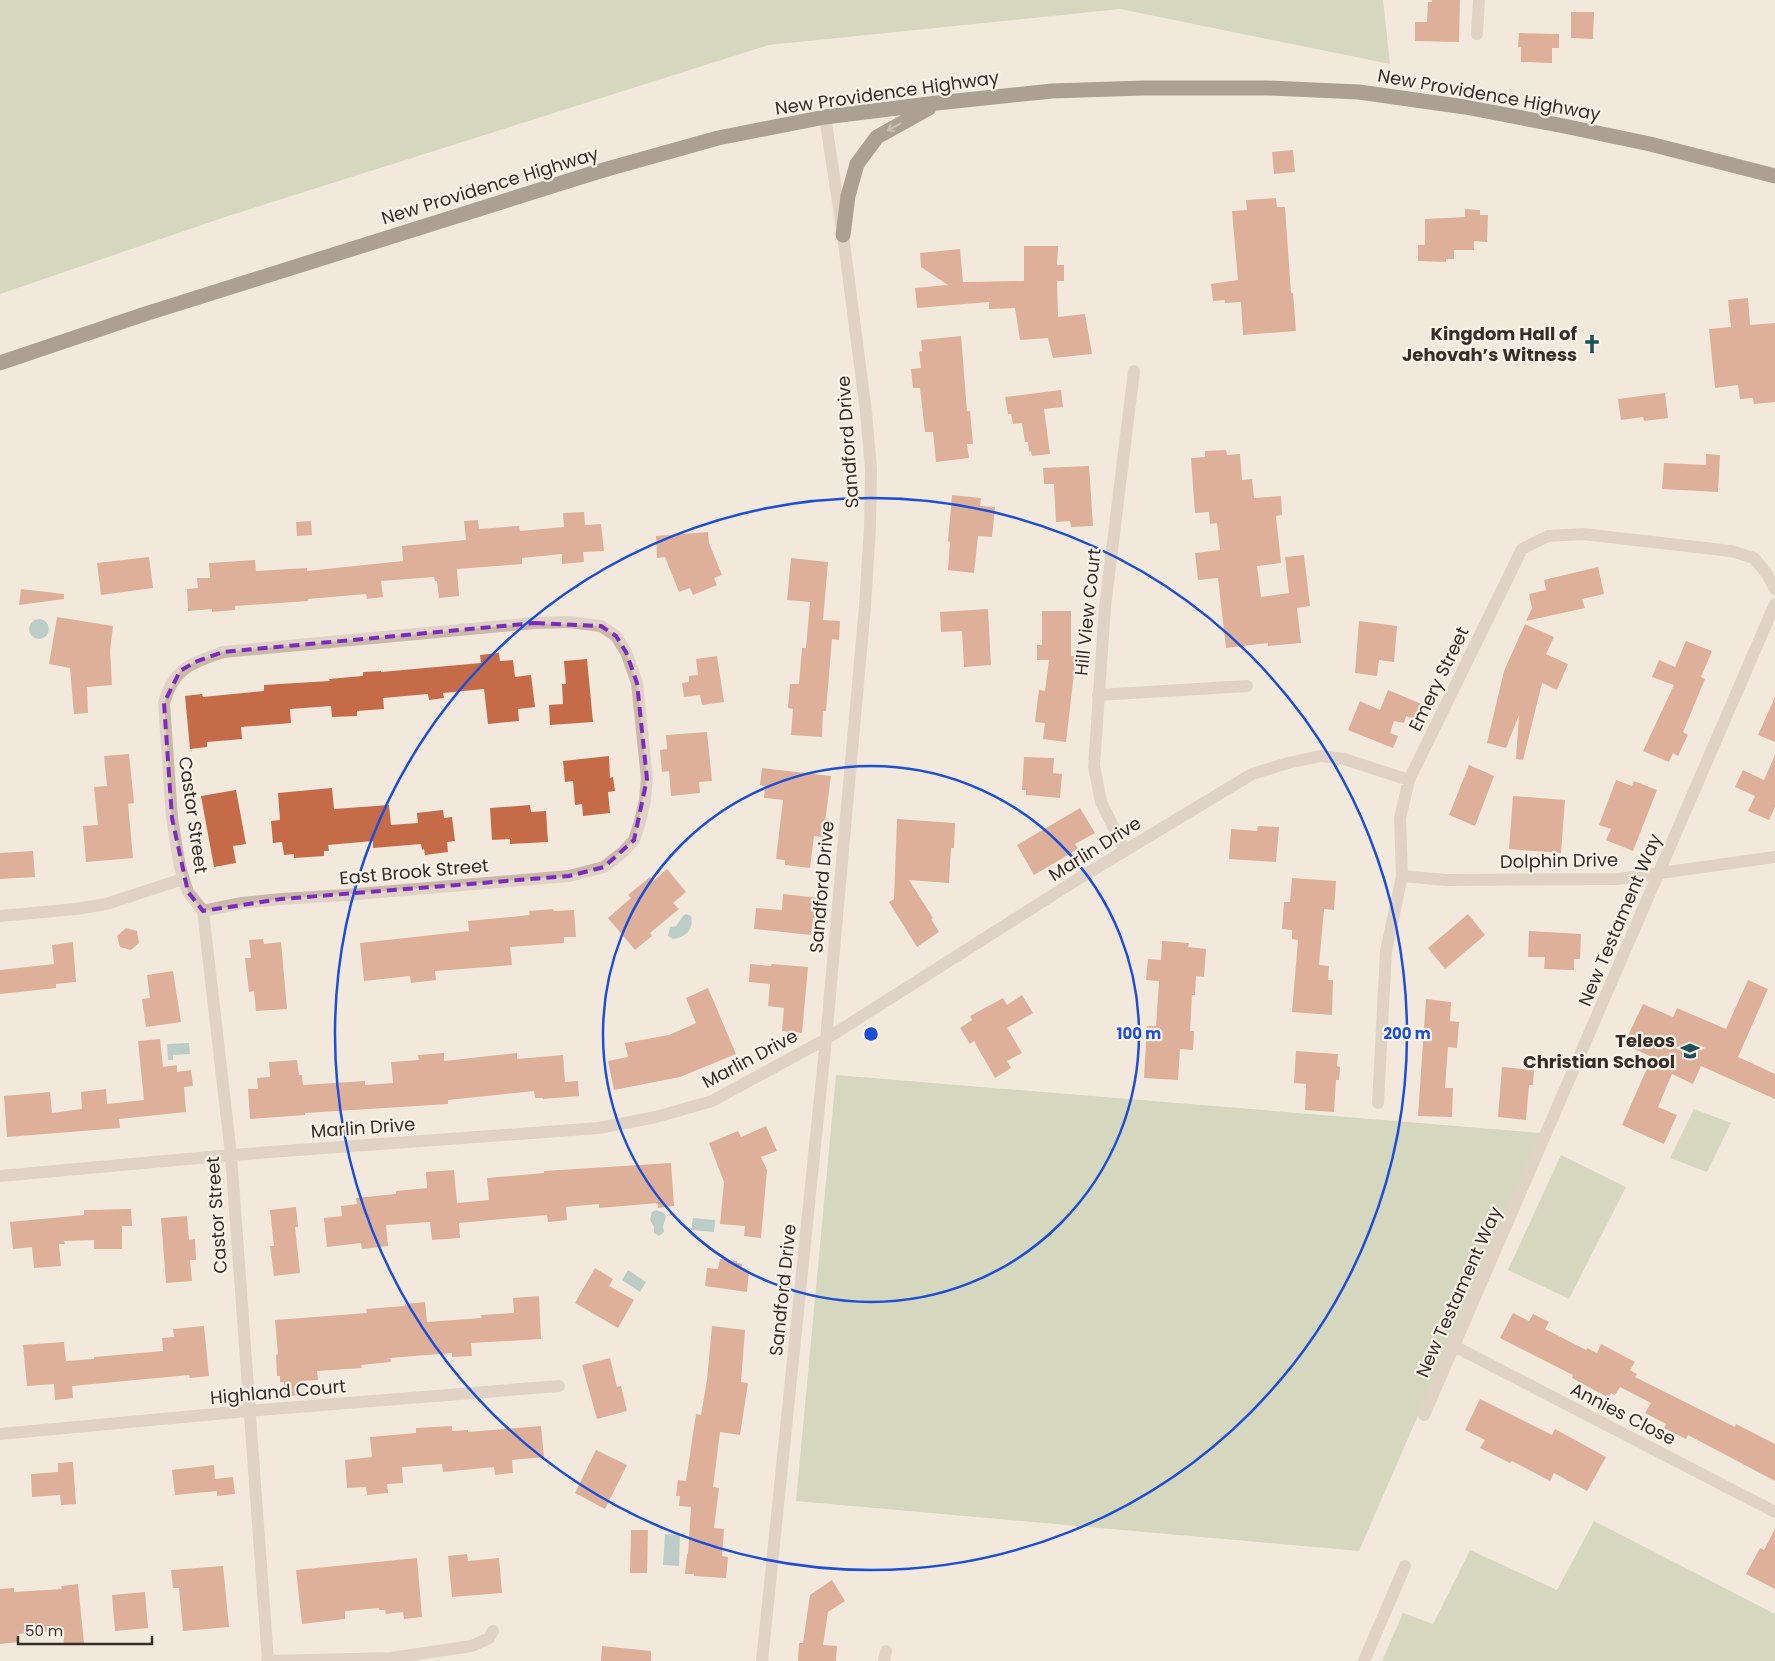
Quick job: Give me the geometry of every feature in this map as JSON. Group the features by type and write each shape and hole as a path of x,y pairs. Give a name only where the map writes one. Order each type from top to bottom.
{"highway":[{"name":"New Providence Highway","path":"0,363 145,314 600,170 718,138 825,117 937,103 1052,91 1144,88 1268,88 1359,92 1465,107 1564,126 1650,144 1775,176"},
{"path":"843,235 848,196 857,164 877,136 937,103"}],"street":[{"path":"1476,34 1479,0"},
{"name":"Sandford Drive","path":"762,1661 826,1039 870,527 871,469 867,422 843,235 825,117"},
{"name":"Hill View Court","path":"1124,851 1101,802 1094,766 1105,607 1134,371"},
{"name":"Emery Street","path":"1378,1103 1386,951 1402,876 1400,818 1409,780 1522,549 1548,536 1583,534 1731,551 1754,558 1767,574 1775,589"},
{"name":"New Testament Way","path":"1424,1415 1660,874 1775,604"},
{"name":"Castor Street","path":"267,1661 231,1155 203,911 188,892 183,879 172,818 164,704 168,689 180,671 195,662 222,652 535,623 570,622 601,626 616,636 626,652 637,683 647,779 640,822 634,840 623,852"},
{"path":"1098,695 1247,686"},
{"name":"Marlin Drive","path":"0,1176 231,1155 599,1128 656,1117 712,1101 826,1039 1124,851 1252,774 1320,756 1344,759 1409,780"},
{"name":"East Brook Street","path":"203,911 242,903 281,899 356,895 569,876 604,867 623,852"},
{"name":"Dolphin Drive","path":"1402,876 1446,880 1618,879 1775,857"},
{"path":"0,916 76,909 106,904 183,879"},
{"name":"Annies Close","path":"1454,1346 1775,1512"},
{"name":"Highland Court","path":"0,1434 248,1411 559,1386"},
{"path":"1364,1661 1405,1566"},
{"path":"267,1661 392,1660 472,1646 489,1638 493,1630"}],"highlighted area":[{"path":"535,623 601,626 616,636 626,652 637,683 647,779 634,840 604,867 569,876 281,899 203,911 188,892 172,818 164,703 180,671 195,662 223,652"}],"green space":[{"path":"0,0 1383,0 1390,64 1120,9 769,45 225,217 0,294"},
{"path":"836,1075 1541,1133 1359,1551 796,1501"},
{"path":"1694,1109 1731,1123 1707,1172 1670,1158"},
{"path":"1561,1155 1626,1187 1569,1299 1508,1270"},
{"path":"1594,1521 1775,1614 1775,1661 1382,1661 1403,1613 1433,1624 1470,1550 1557,1590"}],"water":[{"path":"39,619 46,622 49,629 46,636 39,639 32,636 29,629 32,622"},
{"path":"686,914 691,916 692,921 688,932 682,937 673,939 668,936 670,927 676,926"},
{"path":"189,1043 190,1054 173,1055 173,1060 168,1060 167,1044"},
{"path":"656,1210 664,1213 666,1217 663,1226 664,1232 659,1236 654,1233 654,1227 650,1220 652,1212"},
{"path":"693,1218 715,1220 714,1232 691,1230"},
{"path":"628,1270 646,1282 640,1292 622,1280"},
{"path":"665,1534 680,1535 679,1566 663,1565"}],"building":[{"path":"1432,0 1460,0 1459,42 1415,41 1415,22 1427,22 1428,2 1432,2"},
{"path":"1571,12 1594,12 1593,39 1571,38"},
{"path":"1519,33 1559,34 1559,48 1552,48 1552,63 1521,62 1521,47 1518,47"},
{"path":"1293,150 1295,172 1274,174 1272,152"},
{"path":"1276,198 1277,207 1285,207 1291,293 1293,293 1296,331 1243,335 1241,302 1225,303 1225,300 1213,301 1211,284 1238,280 1232,211 1247,210 1246,200"},
{"path":"1465,209 1480,210 1480,215 1488,215 1487,242 1474,241 1474,250 1454,250 1454,259 1446,259 1446,262 1418,261 1418,245 1425,245 1425,219 1465,217"},
{"path":"1024,246 1058,246 1057,265 1064,265 1064,281 1057,281 1058,317 1085,314 1092,354 1053,358 1048,338 1020,340 1015,308 989,309 989,302 917,308 915,288 948,285 921,267 920,253 960,249 963,282 1024,281"},
{"path":"1748,298 1750,325 1775,323 1775,402 1754,404 1753,398 1740,399 1738,385 1715,388 1709,329 1731,327 1728,300"},
{"path":"961,336 967,411 970,411 973,444 967,444 969,458 936,462 933,432 925,432 920,388 913,388 911,369 921,368 919,352 922,351 921,340"},
{"path":"1061,390 1063,407 1044,409 1050,454 1032,456 1031,451 1029,452 1028,442 1025,442 1022,423 1013,424 1011,414 1008,414 1005,397"},
{"path":"1665,393 1668,418 1644,421 1643,417 1621,420 1618,399"},
{"path":"1226,450 1227,455 1240,454 1242,480 1252,479 1254,498 1281,496 1282,515 1276,516 1281,563 1257,566 1261,597 1289,593 1285,557 1304,555 1310,606 1297,608 1301,643 1268,646 1268,643 1226,648 1218,578 1198,580 1195,553 1220,550 1217,523 1210,524 1209,512 1195,513 1191,458 1205,457 1205,451"},
{"path":"1706,454 1720,455 1718,492 1662,489 1664,463 1706,465"},
{"path":"1089,466 1093,526 1071,527 1070,521 1056,522 1054,484 1044,484 1043,468"},
{"path":"952,495 981,498 980,506 995,507 992,537 978,536 974,573 948,570 950,542 948,541"},
{"path":"584,512 585,525 601,524 604,551 583,552 584,562 562,564 562,554 522,558 522,564 457,569 459,596 439,598 437,581 435,581 434,577 381,581 383,597 367,599 366,594 308,599 308,601 235,606 235,610 212,612 212,609 188,611 187,589 198,588 197,578 210,578 209,563 255,560 256,571 307,568 307,571 403,561 402,546 466,540 464,521 478,520 479,529 519,526 520,531 564,527 563,513"},
{"path":"311,521 312,535 297,536 296,522"},
{"path":"708,532 709,543 722,575 714,578 717,585 693,595 690,588 679,592 665,557 657,558 656,536"},
{"path":"149,557 153,588 101,595 97,563"},
{"path":"791,558 828,562 823,620 840,621 839,640 832,639 826,711 823,711 822,737 791,735 793,709 788,708 790,684 799,684 802,648 806,648 810,602 787,600"},
{"path":"1598,567 1604,594 1582,599 1585,608 1526,621 1532,608 1529,594 1546,590 1544,580"},
{"path":"21,589 64,594 64,599 19,605"},
{"path":"988,609 991,665 964,667 962,631 941,632 940,612"},
{"path":"1042,611 1071,611 1071,656 1076,656 1066,742 1043,739 1045,723 1035,722 1039,690 1045,691 1049,660 1037,660 1037,645 1042,645"},
{"path":"57,617 113,626 110,651 112,685 87,687 88,713 74,714 70,668 49,664"},
{"path":"1359,621 1397,626 1394,662 1379,660 1377,676 1355,673"},
{"path":"1525,624 1554,637 1546,654 1568,664 1557,690 1542,683 1523,760 1516,759 1519,715 1506,748 1487,743 1504,671"},
{"path":"1686,641 1712,651 1701,677 1705,679 1683,732 1688,735 1678,756 1673,753 1669,762 1643,751 1674,685 1652,677 1659,660 1675,667"},
{"path":"499,653 500,661 513,660 515,677 531,675 535,707 518,709 519,721 488,724 484,689 443,693 444,698 429,700 428,694 383,698 384,709 357,711 357,716 332,717 331,706 290,709 291,723 241,727 242,739 207,742 207,747 190,749 185,696 202,694 203,697 264,691 264,685 330,681 329,679 363,676 363,672 481,663 480,655"},
{"path":"717,656 724,702 702,705 700,695 684,697 682,683 689,682 689,676 698,675 696,659"},
{"path":"587,659 593,722 550,725 549,705 563,704 562,684 566,684 564,661"},
{"path":"1388,690 1424,705 1418,721 1406,716 1404,723 1394,721 1390,733 1398,736 1393,748 1348,730 1360,701 1380,710"},
{"path":"1775,697 1775,742 1758,735"},
{"path":"707,732 712,781 699,782 700,793 671,796 669,771 662,772 660,750 667,749 666,735"},
{"path":"129,754 134,803 128,804 133,858 86,862 83,826 98,825 94,787 107,786 104,756"},
{"path":"1775,755 1775,807 1769,820 1748,811 1755,796 1735,787 1743,770 1764,780"},
{"path":"609,756 610,778 613,777 615,791 608,792 610,813 583,816 582,804 575,805 573,781 565,782 563,761"},
{"path":"1024,757 1054,758 1053,773 1062,774 1060,798 1026,795 1026,790 1022,790"},
{"path":"1469,765 1494,776 1475,826 1449,815"},
{"path":"762,768 831,776 823,837 814,836 810,868 785,865 785,860 776,859 783,800 764,798 765,786 760,785"},
{"path":"1616,780 1632,786 1634,781 1657,790 1633,851 1606,840 1611,829 1599,825"},
{"path":"332,788 334,809 389,805 391,825 418,823 417,813 443,810 444,818 452,817 455,841 447,842 448,852 425,855 421,844 373,848 373,841 328,845 329,851 324,851 324,856 294,858 294,854 284,855 282,842 273,843 271,821 280,820 278,793"},
{"path":"236,790 246,844 233,846 236,863 214,867 201,796"},
{"path":"1513,796 1565,800 1561,853 1509,849"},
{"path":"530,805 531,812 546,811 548,842 510,844 510,839 492,840 490,808"},
{"path":"1080,808 1095,833 1075,844 1078,849 1034,875 1017,845"},
{"path":"897,819 955,823 949,883 909,880 933,918 931,919 939,932 917,947 889,902 894,899"},
{"path":"1258,826 1279,827 1276,862 1229,859 1231,829 1257,831"},
{"path":"33,851 35,877 0,879 0,853"},
{"path":"667,869 686,892 673,903 679,909 650,933 652,936 635,950 608,918 631,898 628,895 650,877 653,881"},
{"path":"1292,878 1336,881 1334,910 1324,909 1319,965 1329,966 1328,980 1333,980 1332,1015 1292,1012 1298,940 1292,939 1292,930 1282,929 1284,902 1290,902"},
{"path":"783,894 819,898 817,918 813,918 811,935 754,929 756,908 782,910"},
{"path":"553,909 554,911 574,910 576,937 564,937 564,943 510,947 512,965 435,971 436,980 411,983 410,976 364,981 360,943 469,931 468,921 530,915 529,911"},
{"path":"1468,914 1485,935 1445,969 1428,948"},
{"path":"126,928 137,931 139,943 131,950 120,947 117,936"},
{"path":"1529,931 1581,934 1580,959 1574,959 1574,970 1544,969 1545,957 1528,957"},
{"path":"263,939 264,944 281,942 287,1009 256,1011 254,991 249,992 245,958 251,958 249,940"},
{"path":"1162,941 1189,943 1188,947 1206,949 1204,977 1196,976 1195,995 1192,995 1190,1031 1194,1031 1193,1050 1180,1049 1178,1080 1144,1078 1147,1026 1156,1026 1159,981 1146,980 1148,959 1161,960"},
{"path":"73,942 76,982 56,984 56,988 0,994 0,970 54,964 52,945"},
{"path":"750,964 808,967 802,1033 782,1031 784,1008 768,1006 770,984 749,982"},
{"path":"173,971 181,1022 146,1027 142,999 150,998 147,975"},
{"path":"1748,980 1768,989 1738,1057 1775,1074 1775,1099 1701,1066 1693,1084 1672,1074 1658,1107 1677,1115 1664,1144 1622,1125 1652,1057 1624,1044 1643,1004 1673,1017 1677,1008 1726,1029"},
{"path":"708,988 736,1054 680,1077 614,1090 608,1061 628,1057 625,1043 669,1035 696,1023 686,998"},
{"path":"1022,995 1033,1013 1007,1028 1022,1053 1007,1061 1011,1068 995,1078 974,1041 970,1044 960,1028 972,1020 970,1016 1003,998 1007,1005"},
{"path":"1426,999 1451,1002 1450,1021 1459,1022 1457,1048 1448,1047 1445,1088 1453,1088 1452,1117 1418,1116"},
{"path":"160,1039 163,1067 177,1065 177,1072 191,1070 193,1086 184,1087 186,1112 119,1119 120,1128 7,1137 4,1096 50,1092 52,1113 82,1109 81,1092 106,1089 107,1104 144,1100 138,1041"},
{"path":"1296,1051 1338,1054 1337,1066 1340,1067 1339,1080 1336,1080 1334,1112 1305,1110 1306,1084 1294,1083"},
{"path":"444,1053 444,1061 517,1053 517,1059 563,1055 565,1082 578,1081 579,1096 543,1099 535,1098 534,1091 448,1100 448,1104 305,1113 305,1115 250,1119 248,1089 258,1089 257,1078 270,1077 269,1062 297,1060 299,1075 302,1075 303,1085 365,1081 365,1085 393,1083 391,1062 419,1060 418,1055"},
{"path":"1502,1067 1534,1070 1533,1085 1529,1085 1526,1120 1498,1117"},
{"path":"766,1126 777,1151 761,1157 767,1170 761,1238 744,1236 745,1226 720,1224 724,1182 709,1143 738,1131 741,1137"},
{"path":"671,1163 674,1206 658,1208 658,1203 599,1208 599,1204 566,1207 567,1220 548,1222 547,1215 459,1223 460,1238 432,1240 430,1222 386,1225 388,1246 362,1249 361,1243 327,1247 324,1218 342,1216 341,1206 357,1204 356,1198 396,1194 396,1191 427,1188 426,1172 454,1170 457,1203 489,1200 487,1178 544,1173 544,1171"},
{"path":"296,1207 298,1227 295,1227 300,1273 274,1276 270,1246 274,1246 270,1210"},
{"path":"131,1209 132,1226 122,1226 122,1249 94,1249 94,1240 64,1241 65,1244 59,1244 61,1266 34,1268 32,1247 13,1249 10,1222 84,1215 84,1210"},
{"path":"187,1216 189,1240 195,1239 196,1260 190,1260 192,1281 166,1283 161,1218"},
{"path":"720,1259 737,1261 737,1263 742,1264 741,1270 749,1271 747,1292 705,1286 707,1268 718,1269"},
{"path":"595,1268 613,1279 609,1286 634,1300 618,1328 575,1303"},
{"path":"539,1296 541,1339 471,1343 472,1356 452,1357 452,1353 390,1358 391,1362 361,1365 362,1368 317,1371 318,1380 300,1381 301,1395 285,1396 284,1382 280,1382 280,1376 277,1376 276,1355 278,1354 275,1320 367,1313 366,1309 405,1306 405,1304 425,1302 427,1322 482,1318 481,1315 514,1313 513,1298"},
{"path":"1513,1313 1529,1321 1533,1314 1549,1322 1545,1329 1586,1350 1587,1348 1597,1353 1601,1344 1635,1362 1630,1370 1637,1374 1635,1377 1735,1427 1736,1424 1775,1444 1775,1481 1688,1435 1686,1439 1664,1428 1666,1424 1645,1413 1651,1403 1620,1387 1615,1395 1611,1393 1609,1398 1572,1378 1573,1375 1500,1338"},
{"path":"204,1326 209,1376 190,1378 189,1375 72,1386 73,1398 55,1400 54,1384 27,1386 23,1345 64,1342 66,1361 94,1359 94,1357 163,1351 162,1338 174,1337 173,1329"},
{"path":"712,1326 745,1330 741,1382 748,1383 740,1435 720,1432 713,1487 719,1488 714,1528 724,1529 722,1556 728,1557 726,1578 685,1574 691,1507 679,1506 680,1496 676,1496 678,1480 686,1481 696,1414 701,1415 707,1380"},
{"path":"610,1358 617,1387 621,1386 627,1411 597,1419 582,1365"},
{"path":"1480,1399 1552,1435 1555,1429 1606,1457 1587,1491 1554,1473 1550,1481 1512,1461 1510,1463 1480,1448 1485,1440 1465,1430"},
{"path":"452,1426 452,1431 468,1430 468,1432 541,1426 544,1457 512,1460 513,1473 495,1475 494,1467 443,1472 442,1464 402,1467 403,1483 387,1484 388,1493 367,1495 366,1487 347,1488 345,1460 372,1457 370,1437 416,1433 416,1428"},
{"path":"596,1450 627,1465 605,1509 575,1493"},
{"path":"73,1462 76,1504 61,1505 60,1495 32,1497 31,1474 58,1472 58,1463"},
{"path":"214,1465 215,1479 233,1477 235,1494 217,1496 217,1491 175,1495 172,1470"},
{"path":"1775,1529 1775,1589 1746,1574 1760,1548 1764,1550"},
{"path":"631,1530 648,1530 647,1573 630,1573"},
{"path":"467,1554 468,1561 499,1558 502,1593 452,1597 448,1556"},
{"path":"417,1558 422,1617 404,1619 403,1612 386,1614 385,1610 379,1610 379,1608 345,1611 345,1619 302,1624 296,1570"},
{"path":"223,1566 229,1627 183,1631 179,1588 173,1588 171,1570"},
{"path":"832,1580 845,1601 828,1612 823,1645 837,1646 836,1661 798,1661 799,1643 803,1643 810,1595"},
{"path":"78,1584 84,1643 64,1645 63,1630 19,1634 19,1642 0,1644 0,1589 14,1588 14,1592 62,1589 61,1586"},
{"path":"145,1592 148,1628 115,1631 112,1595"},
{"path":"602,1646 651,1651 651,1661 601,1661"}],"place":[{"name":"Kingdom Hall of Jehovah’s Witness","path":"1592,344"},
{"name":"Teleos Christian School","path":"1690,1051"}]}
